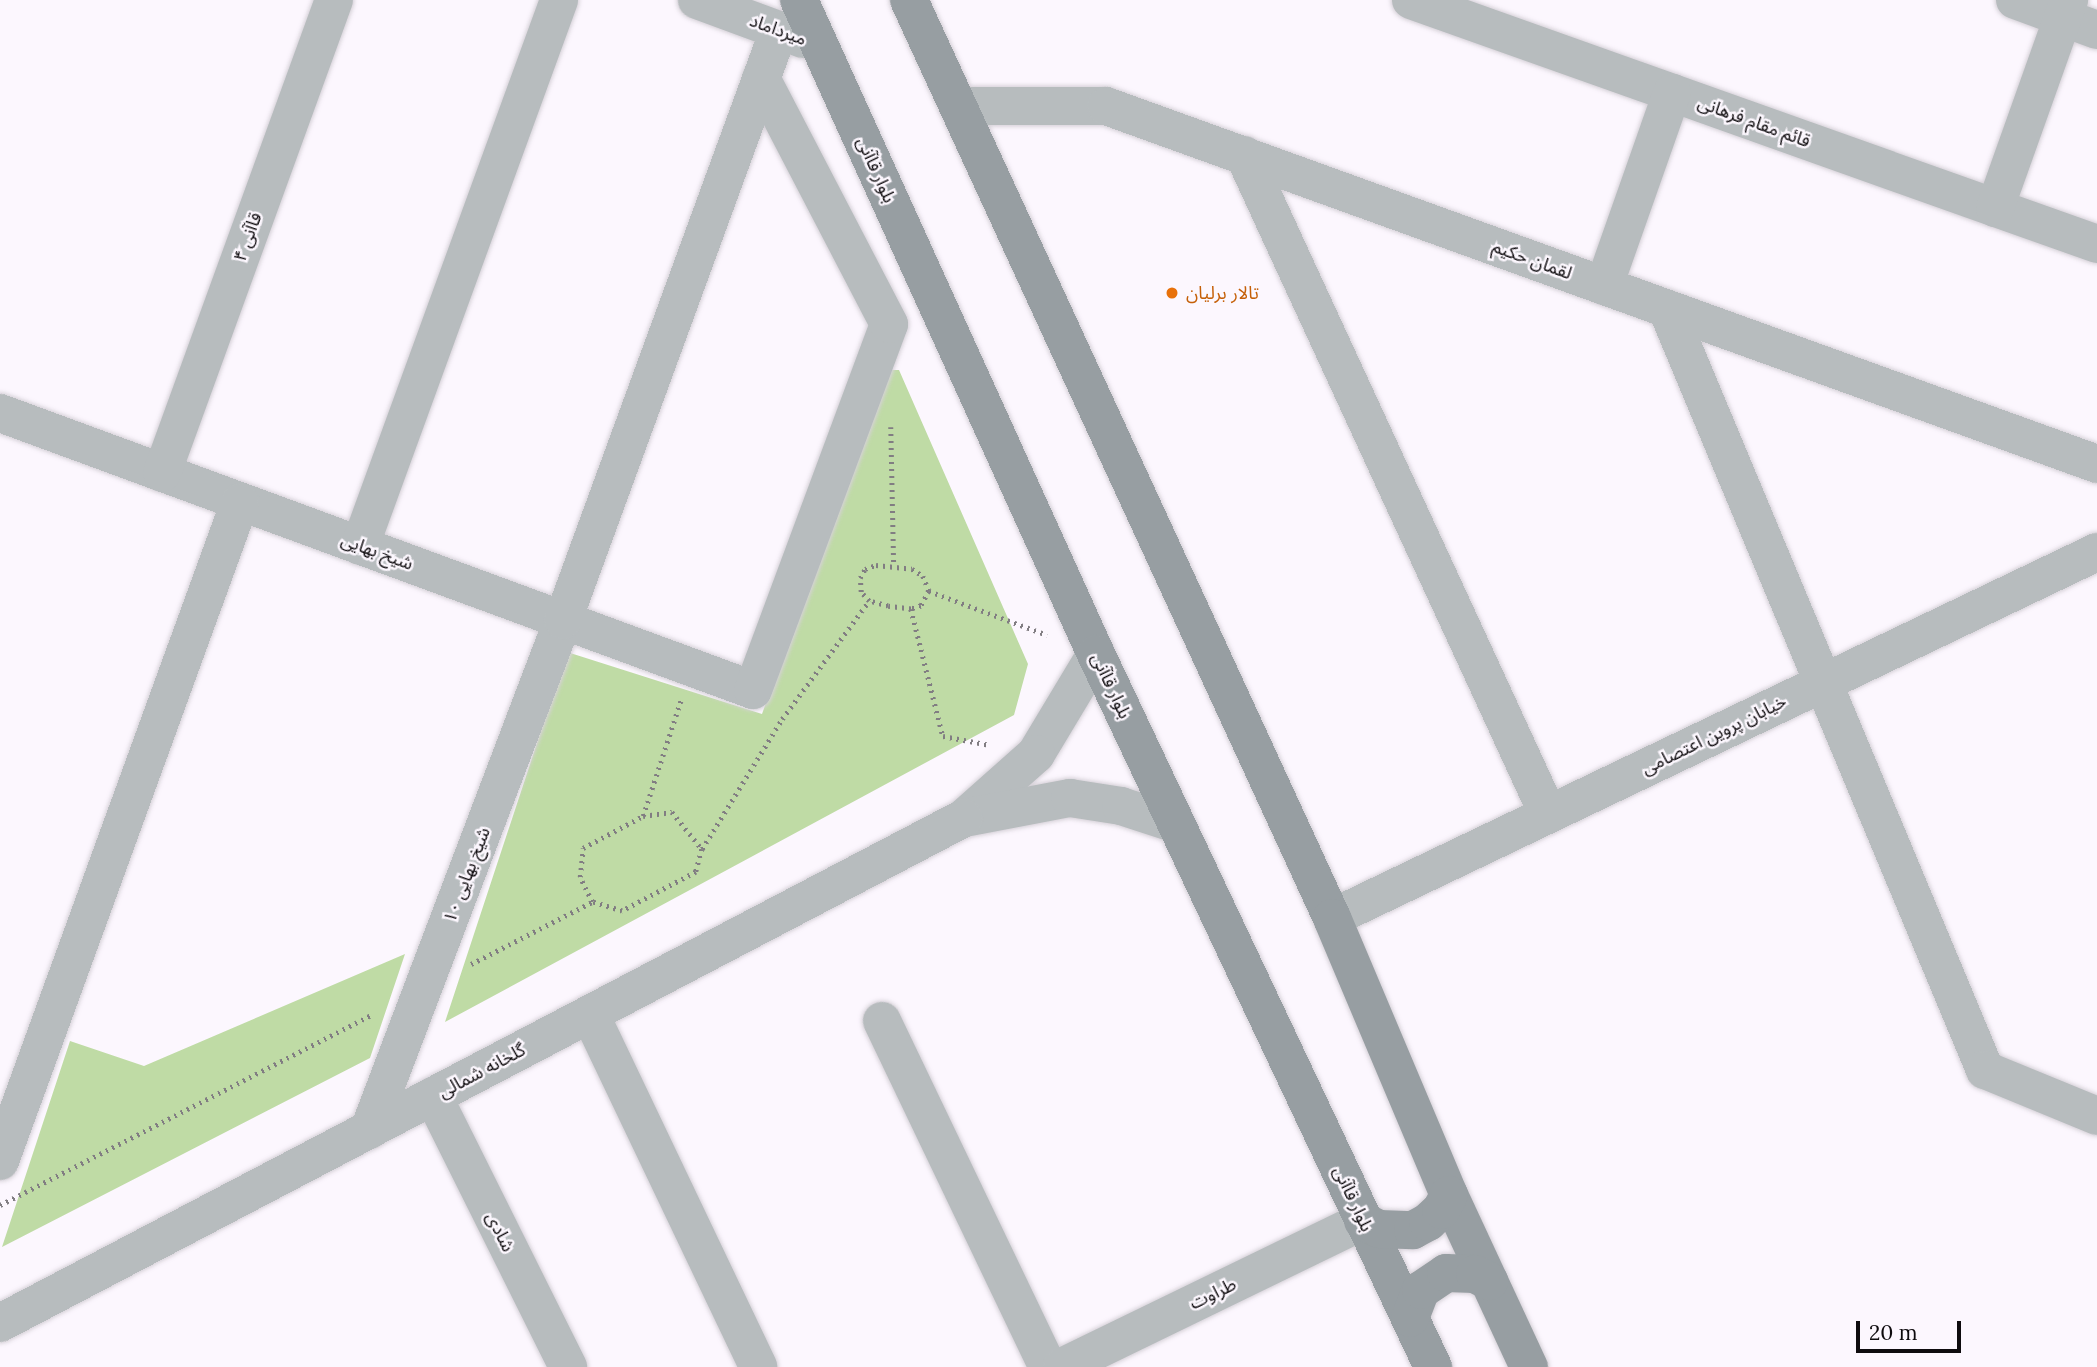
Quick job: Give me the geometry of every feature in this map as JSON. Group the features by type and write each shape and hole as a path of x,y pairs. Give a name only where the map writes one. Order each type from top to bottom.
{"main road":[{"path":"909,0 1332,918 1449,1195 1529,1367"},
{"name":"بلوار قاآنی","path":"789,15 820,46 1096,654 1433,1367"},
{"path":"1363,1221 1379,1229 1413,1230 1441,1210 1449,1195"},
{"path":"1410,1318 1421,1290 1446,1273 1461,1272 1489,1281"}],"street":[{"name":"قاآنی ۴","path":"162,473 334,0"},
{"path":"360,546 559,0"},
{"name":"میرداماد","path":"697,0 789,15"},
{"name":"قائم مقام فرهانی","path":"1411,0 2097,244"},
{"path":"1995,208 2076,16 2015,0"},
{"name":"شیخ بهایی ۱۰","path":"369,1129 563,620 761,78 789,15"},
{"name":"شیخ بهایی","path":"0,414 753,690 889,324 761,78"},
{"path":"1604,286 1672,93"},
{"name":"لقمان حکیم","path":"958,106 1106,106 2097,464"},
{"path":"1244,155 1548,814"},
{"path":"1667,309 1985,1070 2097,1115"},
{"path":"0,1161 240,502"},
{"name":"خیابان پروین اعتصامی","path":"1332,918 2097,552"},
{"path":"964,818 1035,754 1096,654"},
{"path":"964,818 1070,798 1121,806 1176,824"},
{"name":"گلخانه شمالی","path":"0,1324 964,818"},
{"path":"590,1014 758,1367"},
{"path":"882,1021 1048,1367"},
{"name":"شادی","path":"433,1096 568,1367"},
{"name":"طراوت","path":"1087,1362 1363,1221"}],"path":[{"path":"891,418 894,566"},
{"path":"929,591 921,606 911,609 869,600 861,592 860,578 865,569 876,565 912,569 923,576 929,591 1096,654"},
{"path":"424,988 592,902 622,911 696,872 702,849 782,719 869,600"},
{"path":"911,609 943,736 1035,754"},
{"path":"643,816 691,667"},
{"path":"592,902 580,877 583,848 643,816 672,812 702,849"},
{"path":"0,1205 376,1013"}],"green space":[{"path":"882,370 899,370 1028,664 1014,715 445,1022 567,652 762,714"},
{"path":"405,954 370,1058 2,1247 70,1041 144,1066"}],"place":[{"name":"تالار برلیان","path":"1172,293"}]}
